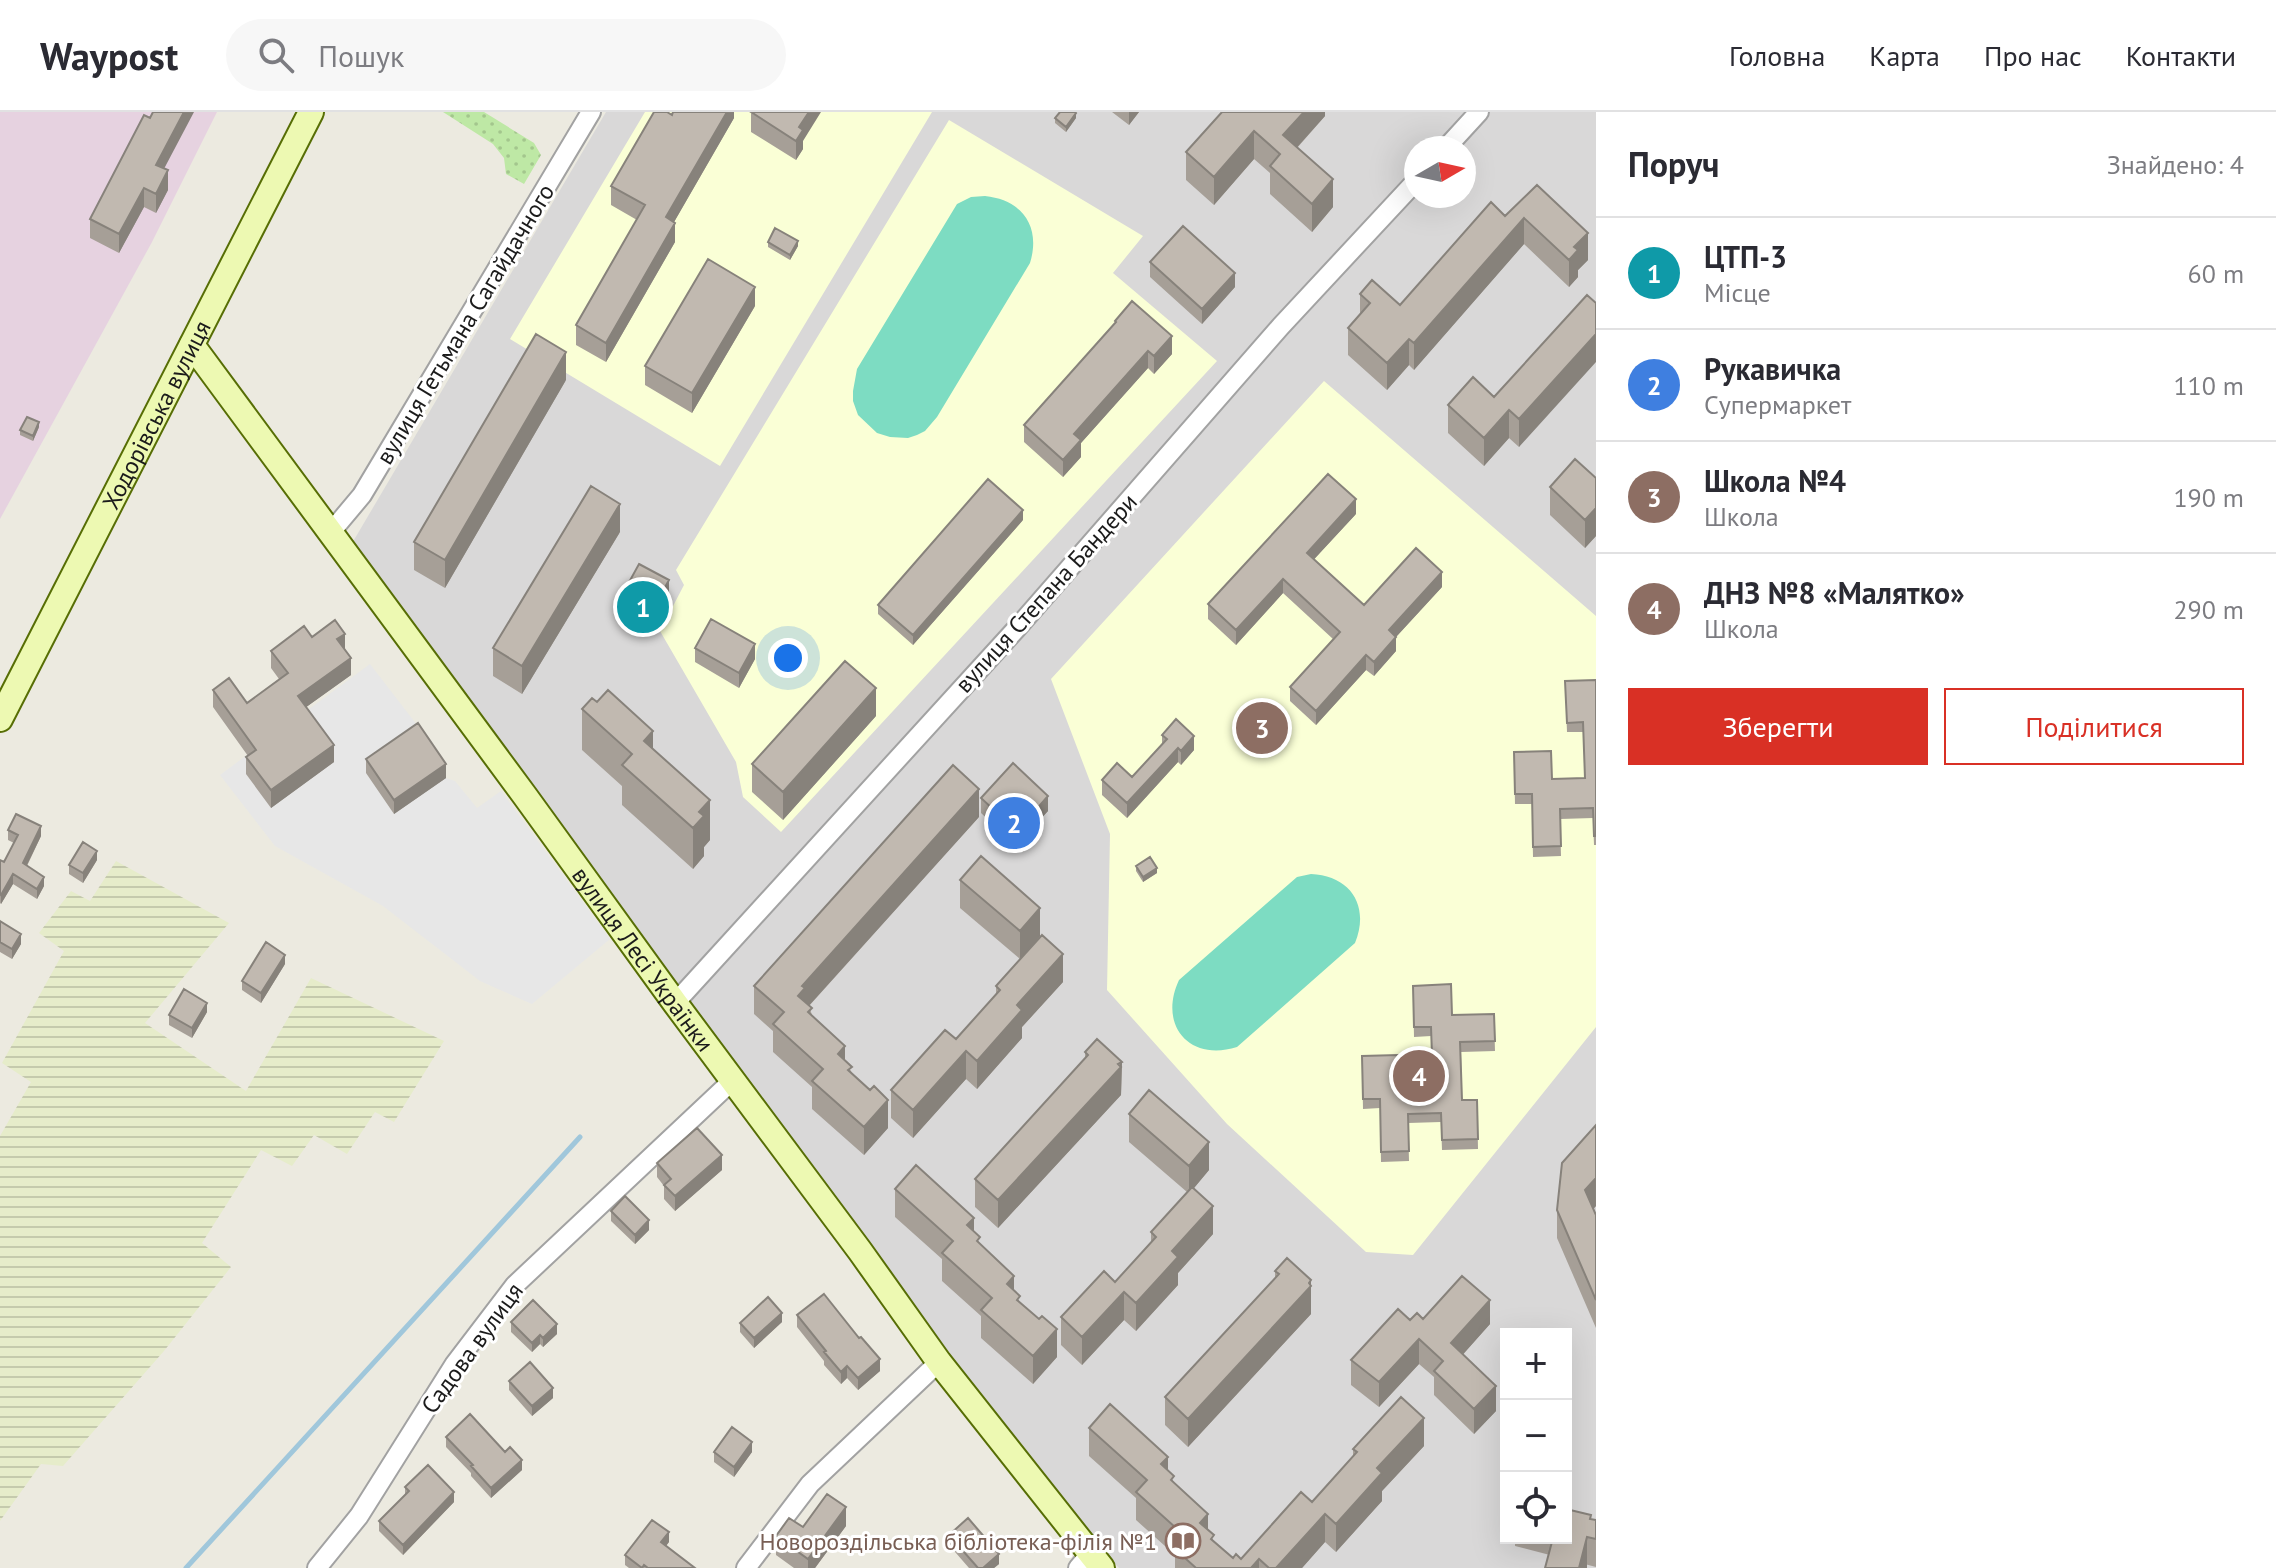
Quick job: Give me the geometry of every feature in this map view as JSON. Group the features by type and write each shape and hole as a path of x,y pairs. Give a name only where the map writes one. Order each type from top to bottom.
{"street":[{"name":"Ходорівська вулиця","path":"0,719 311,112"},
{"name":"вулиця Гетьмана Сагайдачного","path":"331,532 362,495 591,112"},
{"path":"1457,136 1479,112"},
{"name":"вулиця Степана Бандери","path":"675,1003 1017,628 1281,326 1404,194"},
{"name":"вулиця Лесі Українки","path":"192,345 525,796 730,1083 860,1251 934,1366 1089,1564"},
{"name":"Садова вулиця","path":"317,1568 359,1516 454,1365 515,1285 730,1083"},
{"path":"746,1568 810,1484 934,1366"}],"shaded area":[{"path":"0,112 217,112 152,242 0,519"},
{"path":"606,112 1596,112 1596,1568 1119,1568 1059,1502 351,545"},
{"path":"645,112 932,112 720,466 510,339"},
{"path":"949,120 1143,236 1113,273 1217,361 781,832 743,797 736,762 660,631 684,585 676,570"},
{"path":"985,196 1010,203 1026,218 1033,238 1030,263 937,417 925,431 908,438 877,433 858,415 853,401 857,369 957,204 971,197"},
{"path":"1324,381 1596,616 1596,1027 1413,1255 1366,1252 1227,1124 1107,990 1110,834 1051,679"},
{"path":"370,664 417,725 446,778 455,781 477,808 501,791 610,939 532,1004 480,981 383,906 275,846 220,775"},
{"path":"116,861 229,923 145,1023 246,1091 311,978 444,1041 394,1122 375,1112 347,1154 314,1135 292,1166 261,1150 202,1243 231,1267 164,1351 63,1466 41,1464 0,1521 0,1136 31,1082 2,1063 64,951 39,933 71,891 90,901"},
{"path":"1311,874 1337,880 1354,895 1360,917 1355,943 1237,1047 1205,1049 1192,1044 1175,1025 1172,1012 1173,996 1179,980 1297,877"}],"green space":[{"path":"443,112 484,112 534,143 541,155 524,184 506,174 504,158 493,144"}],"building":[{"path":"153,112 184,112 156,165 168,170 156,194 144,188 119,234 90,219 144,115 150,118"},
{"path":"654,112 672,115 673,112 727,112 666,217 675,223 606,343 576,325 645,205 611,186"},
{"path":"751,112 809,112 799,127 803,130 796,141"},
{"path":"1060,112 1076,113 1066,127 1055,118"},
{"path":"1222,112 1304,112 1283,135 1333,179 1312,204 1270,166 1280,154 1254,131 1214,177 1186,152"},
{"path":"1537,185 1588,233 1574,247 1578,250 1569,260 1524,218 1414,343 1409,339 1387,363 1348,328 1370,303 1360,294 1372,280 1400,305 1491,202 1505,216"},
{"path":"1183,226 1235,273 1202,309 1150,262"},
{"path":"775,228 798,241 790,255 768,242"},
{"path":"708,259 755,287 692,393 645,366"},
{"path":"1587,295 1596,303 1596,334 1519,419 1509,410 1484,438 1448,405 1473,377 1494,397"},
{"path":"1132,301 1172,336 1154,356 1148,351 1074,434 1081,440 1063,460 1024,425"},
{"path":"536,334 566,352 445,560 414,542"},
{"path":"27,417 39,422 33,436 20,430"},
{"path":"1575,459 1596,478 1596,508 1585,520 1550,487"},
{"path":"1328,474 1356,499 1307,553 1364,605 1416,548 1442,572 1389,630 1396,637 1374,662 1366,655 1316,711 1290,687 1340,632 1283,579 1236,630 1208,604"},
{"path":"988,479 1023,510 913,635 878,605"},
{"path":"591,486 620,504 522,666 493,648"},
{"path":"639,564 669,580 647,620 617,604"},
{"path":"711,619 755,644 739,673 695,648"},
{"path":"335,620 345,634 337,639 351,658 298,696 334,745 271,790 246,757 256,750 213,690 229,678 247,703 288,673 271,651 304,626 312,637"},
{"path":"845,661 876,688 783,792 752,764"},
{"path":"1596,680 1596,836 1593,808 1560,809 1561,846 1533,847 1532,794 1515,794 1514,752 1551,751 1552,779 1585,778 1583,722 1567,723 1565,681"},
{"path":"608,690 653,731 644,741 710,800 699,812 704,816 693,828 622,765 632,754 582,709 592,698 597,702"},
{"path":"1176,719 1194,736 1181,751 1178,748 1127,803 1102,780 1117,763 1132,777 1167,739 1162,735"},
{"path":"418,723 446,764 394,800 366,759"},
{"path":"1013,763 1048,796 1028,819 1034,825 1023,837 981,798"},
{"path":"953,765 979,789 802,986 805,988 798,996 812,1008 808,1012 845,1046 838,1054 852,1067 848,1070 870,1090 874,1086 888,1100 864,1127 812,1081 823,1069 773,1024 784,1012 754,986"},
{"path":"16,814 41,826 23,863 44,877 37,889 13,874 1,895 0,860 4,862 18,835 8,830"},
{"path":"83,842 97,851 83,873 69,865"},
{"path":"981,856 1040,908 1020,931 960,880"},
{"path":"1150,857 1157,868 1143,877 1136,866"},
{"path":"0,921 21,934 12,949 0,942"},
{"path":"1042,935 1063,954 1017,1005 1022,1010 977,1061 966,1051 913,1110 891,1090 945,1030 956,1039 1000,990 996,986"},
{"path":"266,942 285,955 261,993 242,981"},
{"path":"1451,984 1452,1015 1494,1014 1495,1041 1460,1042 1462,1100 1477,1100 1478,1139 1442,1140 1441,1113 1408,1114 1409,1151 1381,1152 1380,1099 1363,1099 1362,1056 1398,1055 1399,1084 1433,1083 1431,1027 1414,1027 1413,986"},
{"path":"184,989 207,1003 192,1028 169,1015"},
{"path":"1097,1039 1122,1062 1118,1064 1121,1067 998,1200 975,1179 1088,1055 1085,1052"},
{"path":"1149,1090 1209,1142 1189,1166 1129,1114"},
{"path":"1596,1125 1596,1178 1585,1190 1596,1215 1596,1300 1557,1210 1562,1163"},
{"path":"697,1128 722,1155 675,1196 664,1185 671,1179 657,1163"},
{"path":"916,1165 974,1218 967,1225 980,1237 977,1241 1014,1276 1007,1284 1020,1296 1017,1300 1039,1319 1042,1316 1057,1329 1033,1356 981,1310 992,1298 942,1253 953,1241 895,1189"},
{"path":"1192,1187 1213,1206 1172,1251 1178,1257 1136,1303 1124,1292 1082,1337 1061,1317 1104,1271 1115,1282 1156,1237 1151,1232"},
{"path":"625,1196 649,1220 635,1235 611,1211"},
{"path":"1287,1258 1311,1280 1311,1286 1188,1419 1165,1397 1279,1274 1275,1271"},
{"path":"1462,1276 1490,1300 1451,1343 1496,1386 1474,1409 1434,1371 1443,1361 1419,1339 1379,1382 1351,1360 1398,1309 1410,1320 1417,1313 1423,1319"},
{"path":"824,1294 880,1359 858,1378 847,1366 841,1372 797,1315"},
{"path":"768,1297 782,1313 754,1338 740,1323"},
{"path":"533,1300 557,1324 543,1338 540,1335 532,1343 511,1322"},
{"path":"530,1362 553,1388 532,1406 509,1381"},
{"path":"1401,1397 1424,1418 1377,1468 1382,1473 1336,1524 1325,1514 1276,1568 1269,1568 1259,1559 1251,1568 1196,1568 1175,1549 1186,1537 1136,1492 1147,1480 1089,1428 1110,1404 1168,1457 1161,1464 1174,1476 1171,1480 1208,1514 1200,1523 1214,1535 1211,1539 1233,1558 1236,1554 1241,1559 1301,1492 1312,1502 1357,1452 1353,1449"},
{"path":"470,1414 505,1452 510,1447 522,1460 491,1488 446,1437"},
{"path":"732,1427 752,1442 734,1467 714,1452"},
{"path":"428,1465 454,1492 403,1545 379,1521 409,1491 405,1487"},
{"path":"827,1494 846,1507 808,1559 776,1536 789,1518 803,1527"},
{"path":"1572,1510 1591,1515 1590,1519 1596,1520 1596,1539 1587,1537 1579,1568 1545,1568 1551,1544 1572,1544"},
{"path":"968,1518 999,1554 983,1568 978,1568 949,1535"},
{"path":"652,1520 669,1532 661,1542 695,1568 648,1568 644,1565 642,1568 625,1555"}],"waterway":[{"path":"186,1568 580,1137"}],"place":[{"name":"ЦТП-3","path":"643,607"},
{"name":"Школа №4","path":"1262,728"},
{"name":"Рукавичка","path":"1014,823"},
{"name":"ДНЗ №8 «Малятко»","path":"1419,1076"},
{"name":"Новороздільська бібліотека-філія №1","path":"1183,1541"}]}
